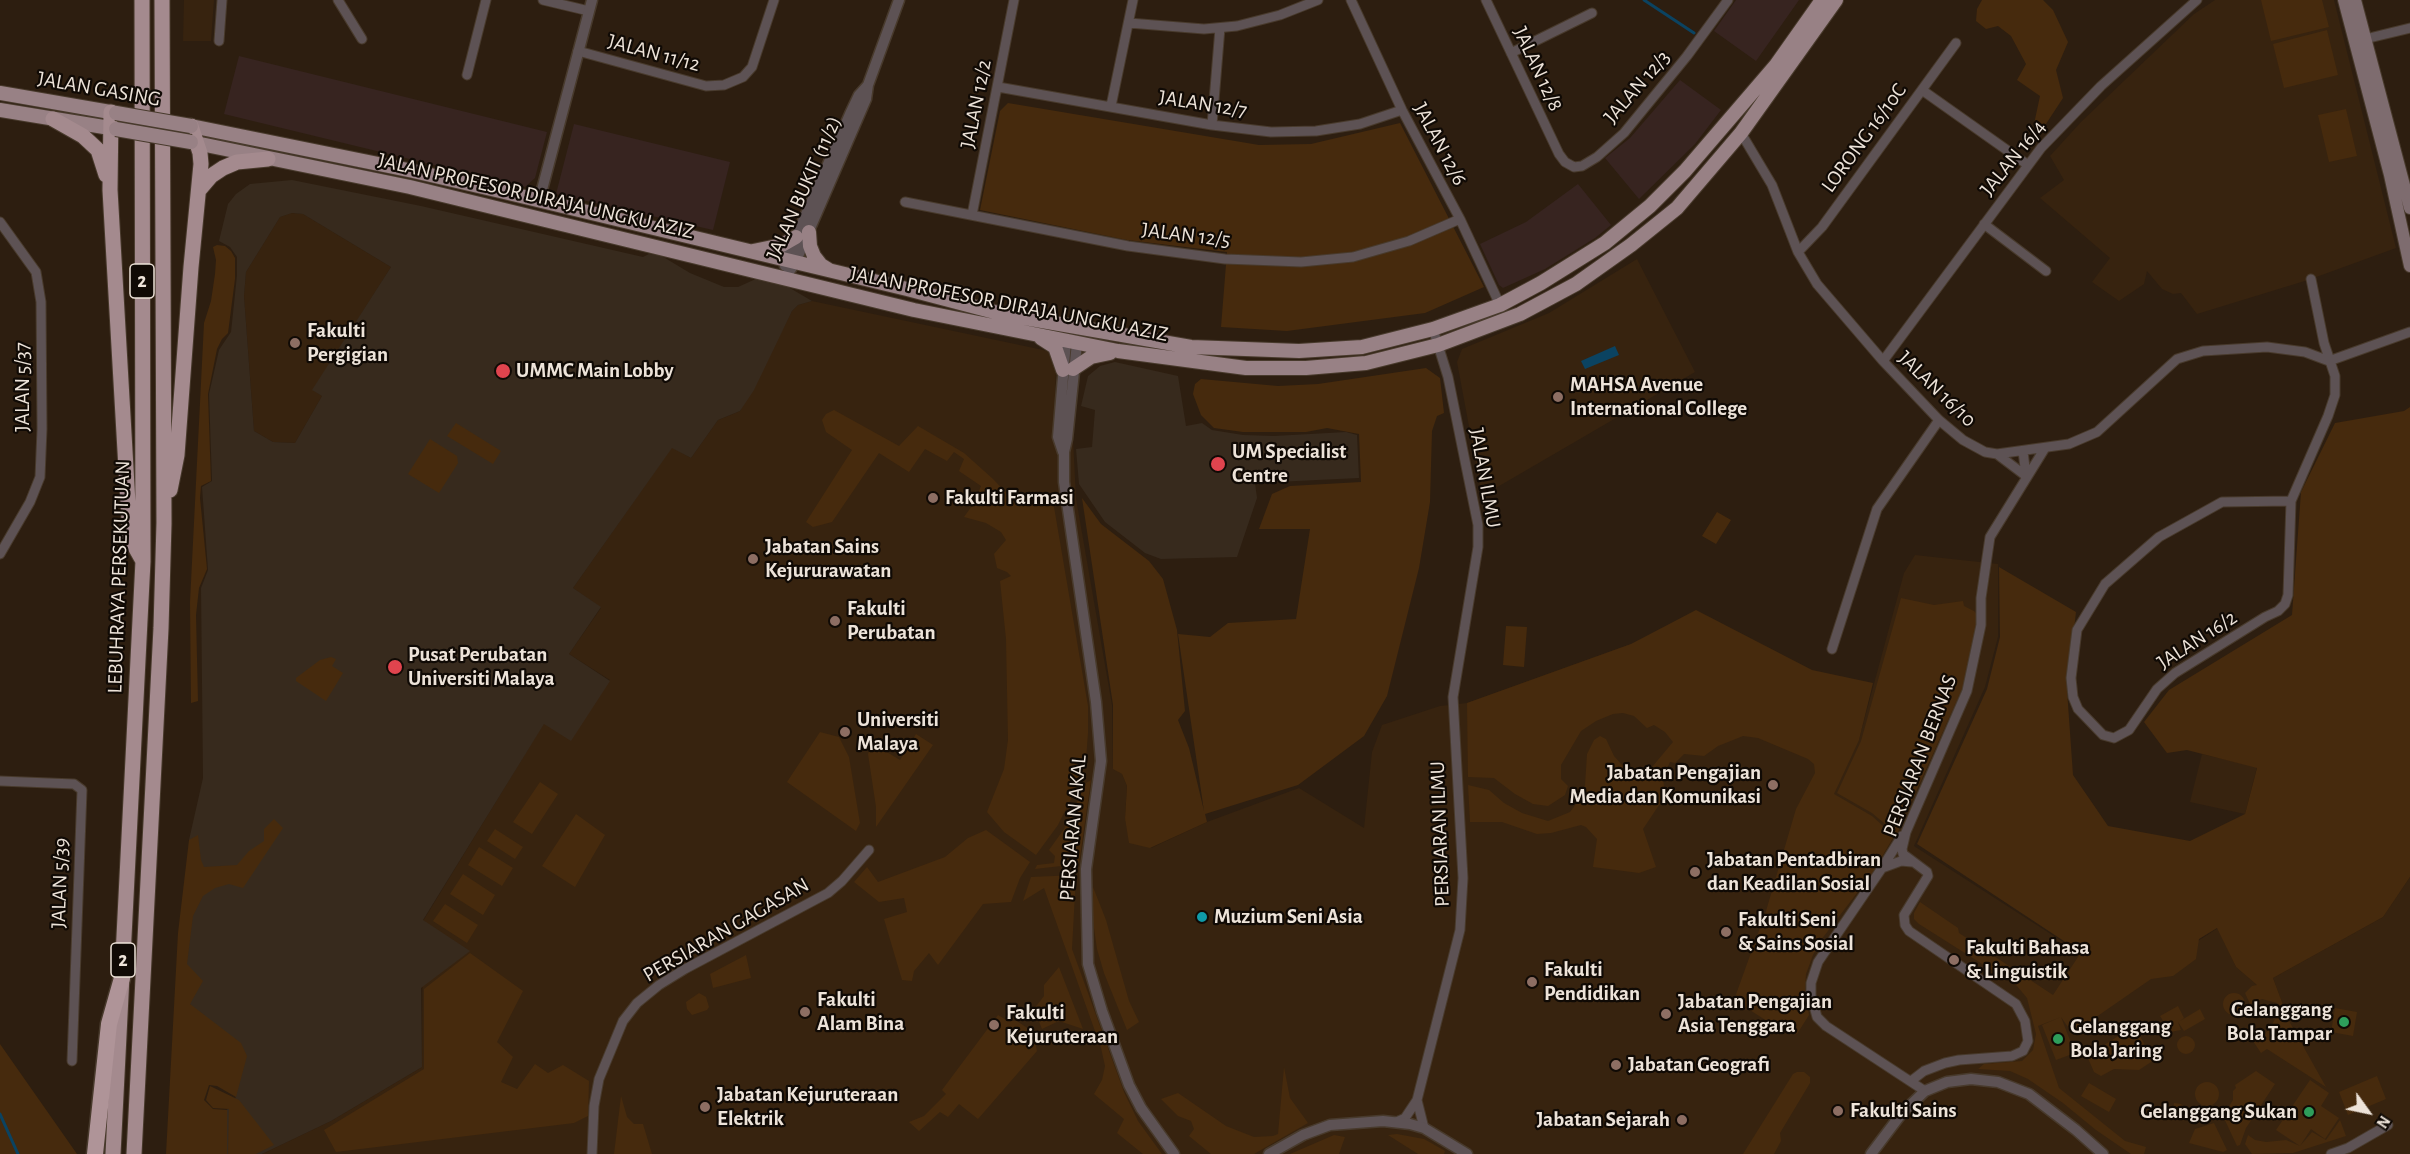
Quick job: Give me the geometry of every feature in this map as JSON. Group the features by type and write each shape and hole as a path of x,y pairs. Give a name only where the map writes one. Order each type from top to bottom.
{"highway":[{"name":"LEBUHRAYA PERSEKUTUAN","path":"113,1154 143,561 142,0"},
{"name":"LEBUHRAYA PERSEKUTUAN","path":"134,1154 160,652 164,523 162,0"},
{"path":"113,112 110,190 130,538 143,561"},
{"path":"53,119 82,136 98,150 110,190"},
{"path":"164,523 177,455 190,267 201,164 191,126"},
{"path":"199,190 211,176 223,168 237,162 268,159"},
{"path":"95,1154 110,1024 122,978"}],"main road":[{"path":"1766,100 1792,76 1847,0"},
{"path":"2344,0 2400,173 2410,266"},
{"path":"2355,0 2410,208"},
{"name":"JALAN PROFESOR DIRAJA UNGKU AZIZ","path":"194,143 399,185 914,310 1118,351 1246,368 1306,368 1366,363 1438,345 1520,314 1576,284 1632,245 1677,208 1741,133 1766,100 1823,3"},
{"name":"JALAN PROFESOR DIRAJA UNGKU AZIZ","path":"191,126 413,171 1028,319 1149,341 1238,351 1299,351 1362,347 1433,329 1500,305 1541,283 1605,243 1650,206 1686,171 1776,65 1823,3"},
{"name":"JALAN GASING","path":"0,93 191,126"},
{"name":"JALAN GASING","path":"0,110 194,143"},
{"path":"748,252 782,245 802,234 821,265 836,273"},
{"path":"1028,319 1072,341 1149,341"},
{"path":"1034,335 1055,347 1068,369 1092,357 1118,351"}],"street":[{"path":"219,41 222,0"},
{"path":"338,0 362,39"},
{"path":"467,75 486,0"},
{"path":"543,0 589,11"},
{"path":"539,201 592,0"},
{"name":"JALAN 11/12","path":"578,51 706,86 724,85 743,77 752,67 774,0"},
{"name":"JALAN BUKIT (11/2)","path":"785,278 802,234 866,99 868,85 899,0"},
{"name":"JALAN 12/2","path":"972,215 1014,0"},
{"path":"1111,106 1133,0"},
{"path":"1129,23 1184,28 1220,27 1280,15 1318,0"},
{"name":"JALAN 12/6","path":"1351,0 1402,110 1460,219 1500,305"},
{"name":"JALAN 12/8","path":"1486,0 1559,154"},
{"name":"JALAN 12/3","path":"1559,154 1565,162 1574,167 1582,166 1598,157 1646,109 1728,0"},
{"name":"JALAN 16/4","path":"1883,361 2048,140 2101,86 2197,0"},
{"path":"1511,53 1593,13"},
{"path":"1212,125 1220,27"},
{"path":"2365,39 2410,28"},
{"name":"LORONG 16/10C","path":"1798,252 1822,226 1956,44"},
{"name":"JALAN 12/7","path":"998,87 1212,125 1271,132 1316,131 1360,124 1402,110"},
{"path":"1922,90 2028,165"},
{"name":"JALAN 16/10","path":"1741,133 1772,185 1798,252 1817,284 1883,361 1940,420 1976,448 1997,454 2069,444 2097,432 2177,359 2203,351 2267,347 2305,352 2329,361"},
{"name":"JALAN 12/5","path":"905,202 1128,246 1225,259 1301,262 1353,257 1409,241 1460,219"},
{"name":"JALAN 5/37","path":"0,222 36,272 41,302 42,429 40,477 30,502 0,554"},
{"path":"1984,224 2046,271"},
{"name":"JALAN 16/2","path":"2290,501 2222,502 2159,537 2105,584 2077,630 2071,678 2073,697 2078,709 2103,735 2114,738 2129,730 2157,689 2175,674 2265,616 2278,611 2285,604 2288,595 2290,501 2335,395 2335,376 2329,361 2311,279"},
{"name":"JALAN ILMU","path":"1433,329 1448,377 1478,525 1478,547 1454,706"},
{"path":"2329,361 2410,332"},
{"name":"PERSIARAN AKAL","path":"1072,341 1058,437 1064,453 1064,482 1096,702 1101,761 1086,869 1088,964 1105,1020 1129,1085 1141,1108 1174,1154"},
{"path":"1832,649 1877,509 1940,420"},
{"name":"PERSIARAN BERNAS","path":"1911,1081 1917,1075 1952,1062 2018,1054 2026,1046 2029,1033 2023,1014 2010,1000 1909,931 1905,925 1904,915 1928,876 1927,872 1903,854 1902,849 1906,832 1967,692 1981,625 1981,598 1990,537 2045,448"},
{"path":"2023,452 2026,476"},
{"path":"1997,454 2026,476"},
{"name":"PERSIARAN ILMU","path":"1396,1122 1405,1118 1417,1100 1460,930 1463,878 1454,706"},
{"name":"JALAN 5/39","path":"0,781 74,784 82,790 72,1061"},
{"path":"1906,832 1818,962 1811,983 1811,995 1817,1017 1826,1026 1925,1091"},
{"name":"PERSIARAN GAGASAN","path":"592,1154 594,1106 599,1079 623,1021 637,1003 659,985 692,965 828,893 842,881 869,850"},
{"path":"1882,868 1901,861 1912,862"},
{"path":"1871,1154 1902,1113 1925,1091 1947,1082 1971,1079 2012,1086 2040,1101 2099,1150 2108,1154"},
{"name":"PERSIARAN ILMU","path":"1417,1100 1424,1128"},
{"path":"1269,1154 1309,1132 1330,1125 1396,1122 1424,1128 1467,1154"},
{"path":"2331,1154 2348,1148 2388,1125"}],"shaded area":[{"path":"184,0 214,0 211,41 183,41"},
{"path":"1736,0 1799,0 1756,61 1714,31"},
{"path":"1982,0 2043,0 2053,10 2068,42 2056,70 2063,98 2042,130 2034,124 2040,96 2017,80 2026,64 2011,36 1998,26 1986,29 1976,21 1977,9"},
{"path":"2215,0 2334,0 2396,248 2308,280 2197,314 2181,293 2173,294 2162,289 2147,271 2144,284 2119,301 2092,282 2110,258 2040,198 2064,180 2050,156 2081,122 2194,14"},
{"path":"2261,0 2322,0 2329,27 2271,41"},
{"path":"2327,30 2338,75 2284,88 2273,44"},
{"path":"239,56 547,132 535,178 525,187 224,114"},
{"path":"1680,80 1721,110 1695,144 1639,199 1605,158 1630,138"},
{"path":"1008,103 1259,145 1311,144 1400,123 1484,287 1425,313 1287,331 1221,327 1227,252 1127,240 980,210 1000,111"},
{"path":"2346,109 2357,156 2329,162 2318,115"},
{"path":"574,124 730,162 713,230 556,194"},
{"name":"Pusat Perubatan Universiti Malaya","path":"292,180 421,206 643,257 649,254 660,255 690,273 724,287 738,287 758,278 778,281 812,301 798,305 792,311 754,390 740,411 718,420 691,458 672,448 573,588 601,607 569,654 610,681 571,741 544,724 423,920 470,951 421,988 422,1067 331,1121 262,1154 227,1154 227,1110 236,1097 190,1004 182,966 189,840 203,778 201,588 208,570 202,487 212,481 209,394 219,350 231,332 237,275 237,257 230,247 219,241 228,204 236,194 250,184","holes":["292,213 303,214 391,267 312,390 322,396 295,443 273,442 254,431 244,296 246,272 280,217"]},
{"path":"1578,184 1611,225 1595,238 1545,269 1503,288 1499,285 1480,244 1526,222"},
{"name":"Fakulti Pergigian","path":"291,213 303,214 391,267 313,390 322,396 295,443 273,442 254,431 244,296 246,272 280,217"},
{"path":"225,246 235,258 235,279 228,333 217,349 208,394 211,481 201,486 200,498 207,569 199,588 196,615 198,701 191,703 190,602 204,323 211,301 215,274 216,260 213,247"},
{"name":"MAHSA Avenue International College","path":"1637,259 1695,372 1482,496 1457,362 1462,349 1549,313"},
{"name":"Universiti Malaya","path":"812,301 1048,351 1054,359 1056,368 1054,437 1073,438 1076,498 1112,705 1113,768 1122,774 1127,786 1125,818 1151,848 1207,822 1299,788 1364,828 1372,752 1382,725 1440,706 1467,703 1631,644 1859,739 1904,573 1915,555 1998,564 1998,637 1985,687 1914,846 2130,985 2218,928 2236,967 2284,1008 2273,978 2383,917 2410,877 2410,1154 262,1154 331,1121 422,1067 423,921 544,723 610,680 569,654 601,608 573,588 672,447 691,458 718,420 740,411 792,311 798,305"},
{"name":"UM Specialist Centre","path":"1115,362 1178,376 1186,426 1202,423 1212,430 1243,435 1274,436 1346,432 1357,435 1359,478 1255,483 1257,498 1237,557 1161,559 1145,553 1105,522 1079,484 1076,449 1092,447 1095,410 1081,406 1088,376 1100,366"},
{"path":"1426,368 1440,378 1444,413 1437,416 1432,431 1430,502 1419,568 1387,696 1364,736 1298,785 1205,814 1207,822 1150,848 1129,843 1125,818 1127,786 1122,774 1113,769 1113,705 1082,498 1101,524 1149,561 1163,579 1177,630 1185,711 1178,720 1189,748 1204,811 1178,634 1210,637 1228,623 1296,619 1310,529 1259,529 1272,494 1290,486 1361,482 1359,434 1327,428 1306,432 1243,432 1214,428 1201,415 1193,394 1195,384 1201,379 1278,386 1318,384"},
{"path":"2410,407 2410,877 2383,917 2273,978 2285,1010 2277,1003 2262,999 2250,1004 2245,993 2252,986 2257,985 2236,967 2217,928 2199,939 2196,959 2173,976 2151,979 2076,1031 2070,1030 2061,1017 2038,1026 2059,1088 2125,1141 2146,1147 2144,1154 2131,1154 2028,1079 2010,1071 1978,1069 1984,1064 2022,1061 2033,1050 2036,1034 2027,998 2017,986 1914,919 1914,913 1920,902 1958,928 1959,933 2053,995 2080,954 2079,951 1917,844 1987,689 2000,637 1999,567 2076,612 2067,690 2073,775 2108,826 2190,841 2245,814 2257,768 2187,750 2167,753 2144,722 2169,690 2292,615 2301,492 2335,423 2404,411"},
{"path":"834,410 899,446 918,426 964,453 1014,501 1053,501 1088,706 1088,733 1086,760 1080,781 1058,825 1036,855 1004,832 987,812 1004,769 1008,740 1006,639 1000,581 1011,576 997,568 994,554 1006,540 1001,532 986,523 964,517 974,503 981,486 959,471 964,459 954,452 947,461 925,449 909,472 879,453 832,522 813,527 806,522 852,450 826,432 822,420 826,414"},
{"path":"456,423 501,451 493,464 447,436"},
{"path":"430,439 457,456 458,463 439,493 408,474"},
{"path":"1717,512 1731,520 1716,544 1702,536"},
{"path":"1901,598 1934,605 1963,601 1964,606 1978,616 1967,678 1897,834 1872,813 1837,793 1861,741"},
{"path":"1696,610 1812,670 1873,683 1859,740 1834,794 1872,816 1894,836 1873,872 1821,940 1813,955 1806,974 1805,990 1809,1015 1797,1034 1767,1021 1734,1000 1766,911 1796,809 1815,773 1814,764 1808,759 1758,738 1743,736 1718,746 1704,756 1684,754 1675,763 1670,762 1663,777 1665,796 1643,829 1656,867 1639,873 1593,867 1597,839 1581,825 1551,833 1537,834 1502,822 1470,822 1468,785 1489,790 1504,803 1522,813 1548,821 1570,812 1580,799 1585,785 1587,754 1594,740 1600,736 1606,739 1614,756 1622,765 1642,779 1673,742 1665,732 1654,725 1647,728 1634,716 1623,713 1613,714 1596,721 1581,731 1561,765 1561,779 1568,786 1565,795 1548,806 1533,804 1494,778 1468,777 1467,703 1631,644"},
{"path":"1506,626 1527,627 1524,667 1503,665"},
{"path":"331,657 336,659 332,666 343,673 326,701 296,681 296,678 320,660"},
{"path":"820,732 839,737 849,757 860,823 856,831 787,782"},
{"path":"916,734 933,745 876,827 876,807 868,754 872,743 900,760"},
{"path":"2202,754 2257,767 2245,814 2190,802"},
{"path":"1091,780 1079,864 1035,869 1037,865 1054,863 1055,856 1049,850 1064,829 1086,783"},
{"path":"540,782 558,794 532,834 513,822"},
{"path":"576,814 605,835 575,887 542,866"},
{"path":"274,819 283,828 243,888 229,884 215,888 203,896 193,916 187,964 203,981 190,1004 241,1043 247,1056 236,1097 217,1086 209,1085 204,1100 213,1109 227,1110 227,1154 166,1154 178,933 189,840 198,835 204,867 237,865 249,851 264,841 264,829"},
{"path":"495,829 523,847 515,859 487,841"},
{"path":"986,830 1030,862 1020,878 1011,902 983,904 938,965 929,953 914,971 912,981 902,980 884,919 907,912 904,898 879,902 854,882 867,867 878,882 945,857 968,838"},
{"path":"479,847 513,868 502,886 468,865"},
{"path":"463,874 495,895 483,915 450,894"},
{"path":"1076,875 1072,949 1124,1092 1138,1121 1162,1154 1143,1154 1117,1133 1124,1119 1094,1094 1102,1080 1105,1066 1101,1048 1044,888 1023,901 1031,877"},
{"path":"1093,887 1106,920 1129,1001 1139,1022 1127,1030 1097,949 1093,921"},
{"path":"445,904 478,925 467,943 433,921"},
{"path":"470,953 523,991 497,1042 513,1057 501,1082 517,1089 535,1064 548,1073 563,1065 589,1081 588,1116 574,1123 336,1152 324,1130 424,1069 424,989"},
{"path":"746,955 751,978 713,988 710,974"},
{"path":"1059,967 1083,1029 1059,1021 1042,1029 1034,1009 1044,996 1044,985"},
{"path":"699,993 706,997 709,1007 707,1010 692,1015 687,1009 686,1002"},
{"path":"2230,993 2238,993 2245,1000 2245,1008 2238,1015 2230,1015 2223,1008 2223,1000"},
{"path":"2178,1006 2184,1018 2180,1021 2200,1009 2205,1019 2184,1031 2178,1022 2181,1030 2170,1032 2160,1016"},
{"name":"Gelanggang Bola Tampar","path":"2335,1008 2357,1012 2353,1036 2331,1032"},
{"path":"2284,1012 2326,1087 2267,1049 2261,1053 2253,1041 2269,1030 2275,1019"},
{"path":"998,1015 1008,1021 1017,1021 1033,1032 1037,1051 978,1119 959,1104 948,1117 940,1112 919,1131 909,1122 924,1116 946,1094 942,1090"},
{"name":"Gelanggang Bola Jaring","path":"2061,1017 2075,1053 2056,1060 2042,1025"},
{"path":"2134,1026 2154,1060 2139,1070 2114,1069 2101,1076 2094,1072 2087,1056"},
{"path":"2186,1036 2192,1039 2195,1045 2192,1051 2186,1054 2180,1051 2177,1045 2180,1039"},
{"path":"0,1044 77,1154 0,1154"},
{"path":"1284,1067 1290,1098 1308,1123 1254,1154 1211,1154 1189,1136 1194,1129 1191,1121 1178,1116 1161,1099 1178,1093 1226,1126 1254,1137 1273,1136 1278,1134"},
{"path":"2256,1071 2275,1084 2246,1128 2240,1145 2237,1146 2223,1116 2233,1100 2235,1085"},
{"path":"1804,1072 1810,1077 1810,1083 1780,1133 1781,1141 1774,1154 1743,1154 1793,1074"},
{"path":"2377,1076 2386,1099 2348,1115 2339,1092"},
{"name":"Gelanggang Sukan","path":"2310,1080 2329,1093 2321,1106 2339,1118 2325,1139 2311,1129 2300,1146 2276,1130"},
{"path":"2207,1082 2212,1083 2218,1089 2218,1099 2212,1105 2207,1106 2202,1105 2196,1099 2195,1094 2196,1089 2202,1083"},
{"path":"2089,1083 2116,1099 2109,1112 2081,1096"},
{"path":"210,1086 239,1100 274,1145 256,1154 228,1154 229,1109 213,1108 206,1100"},
{"path":"621,1096 627,1117 634,1124 643,1124 652,1154 614,1154"},
{"path":"2174,1103 2181,1104 2195,1114 2206,1115 2209,1119 2193,1124 2173,1108"},
{"path":"2340,1120 2346,1136 2293,1153 2252,1154 2245,1144 2248,1135 2255,1140 2266,1142 2286,1140 2300,1146 2312,1132 2326,1140"},
{"path":"2214,1123 2227,1150 2223,1152 2189,1143 2195,1129"},
{"path":"1397,1134 1424,1139 1445,1151 1444,1154 1418,1154 1388,1135"},
{"path":"1334,1135 1345,1137 1339,1154 1290,1154"}],"water":[{"path":"1615,346 1619,355 1585,369 1581,361"}],"waterway":[{"path":"1644,0 1694,33"},
{"path":"0,1114 18,1154"}],"place":[{"name":"Fakulti Pergigian","path":"295,343"},
{"name":"UMMC Main Lobby","path":"503,371"},
{"name":"MAHSA Avenue International College","path":"1558,397"},
{"name":"UM Specialist Centre","path":"1218,464"},
{"name":"Fakulti Farmasi","path":"933,498"},
{"name":"Jabatan Sains Kejururawatan","path":"753,559"},
{"name":"Fakulti Perubatan","path":"835,621"},
{"name":"Pusat Perubatan Universiti Malaya","path":"395,667"},
{"name":"Universiti Malaya","path":"845,732"},
{"name":"Jabatan Pengajian Media dan Komunikasi","path":"1773,785"},
{"name":"Jabatan Pentadbiran dan Keadilan Sosial","path":"1695,872"},
{"name":"Muzium Seni Asia","path":"1202,917"},
{"name":"Fakulti Seni & Sains Sosial","path":"1726,932"},
{"name":"Fakulti Bahasa & Linguistik","path":"1954,960"},
{"name":"Fakulti Pendidikan","path":"1532,982"},
{"name":"Fakulti Alam Bina","path":"805,1012"},
{"name":"Jabatan Pengajian Asia Tenggara","path":"1666,1014"},
{"name":"Gelanggang Bola Tampar","path":"2344,1022"},
{"name":"Fakulti Kejuruteraan","path":"994,1025"},
{"name":"Gelanggang Bola Jaring","path":"2058,1039"},
{"name":"Jabatan Geografi","path":"1616,1065"},
{"name":"Jabatan Kejuruteraan Elektrik","path":"705,1107"},
{"name":"Fakulti Sains","path":"1838,1111"},
{"name":"Gelanggang Sukan","path":"2309,1112"},
{"name":"Jabatan Sejarah","path":"1682,1120"}]}
